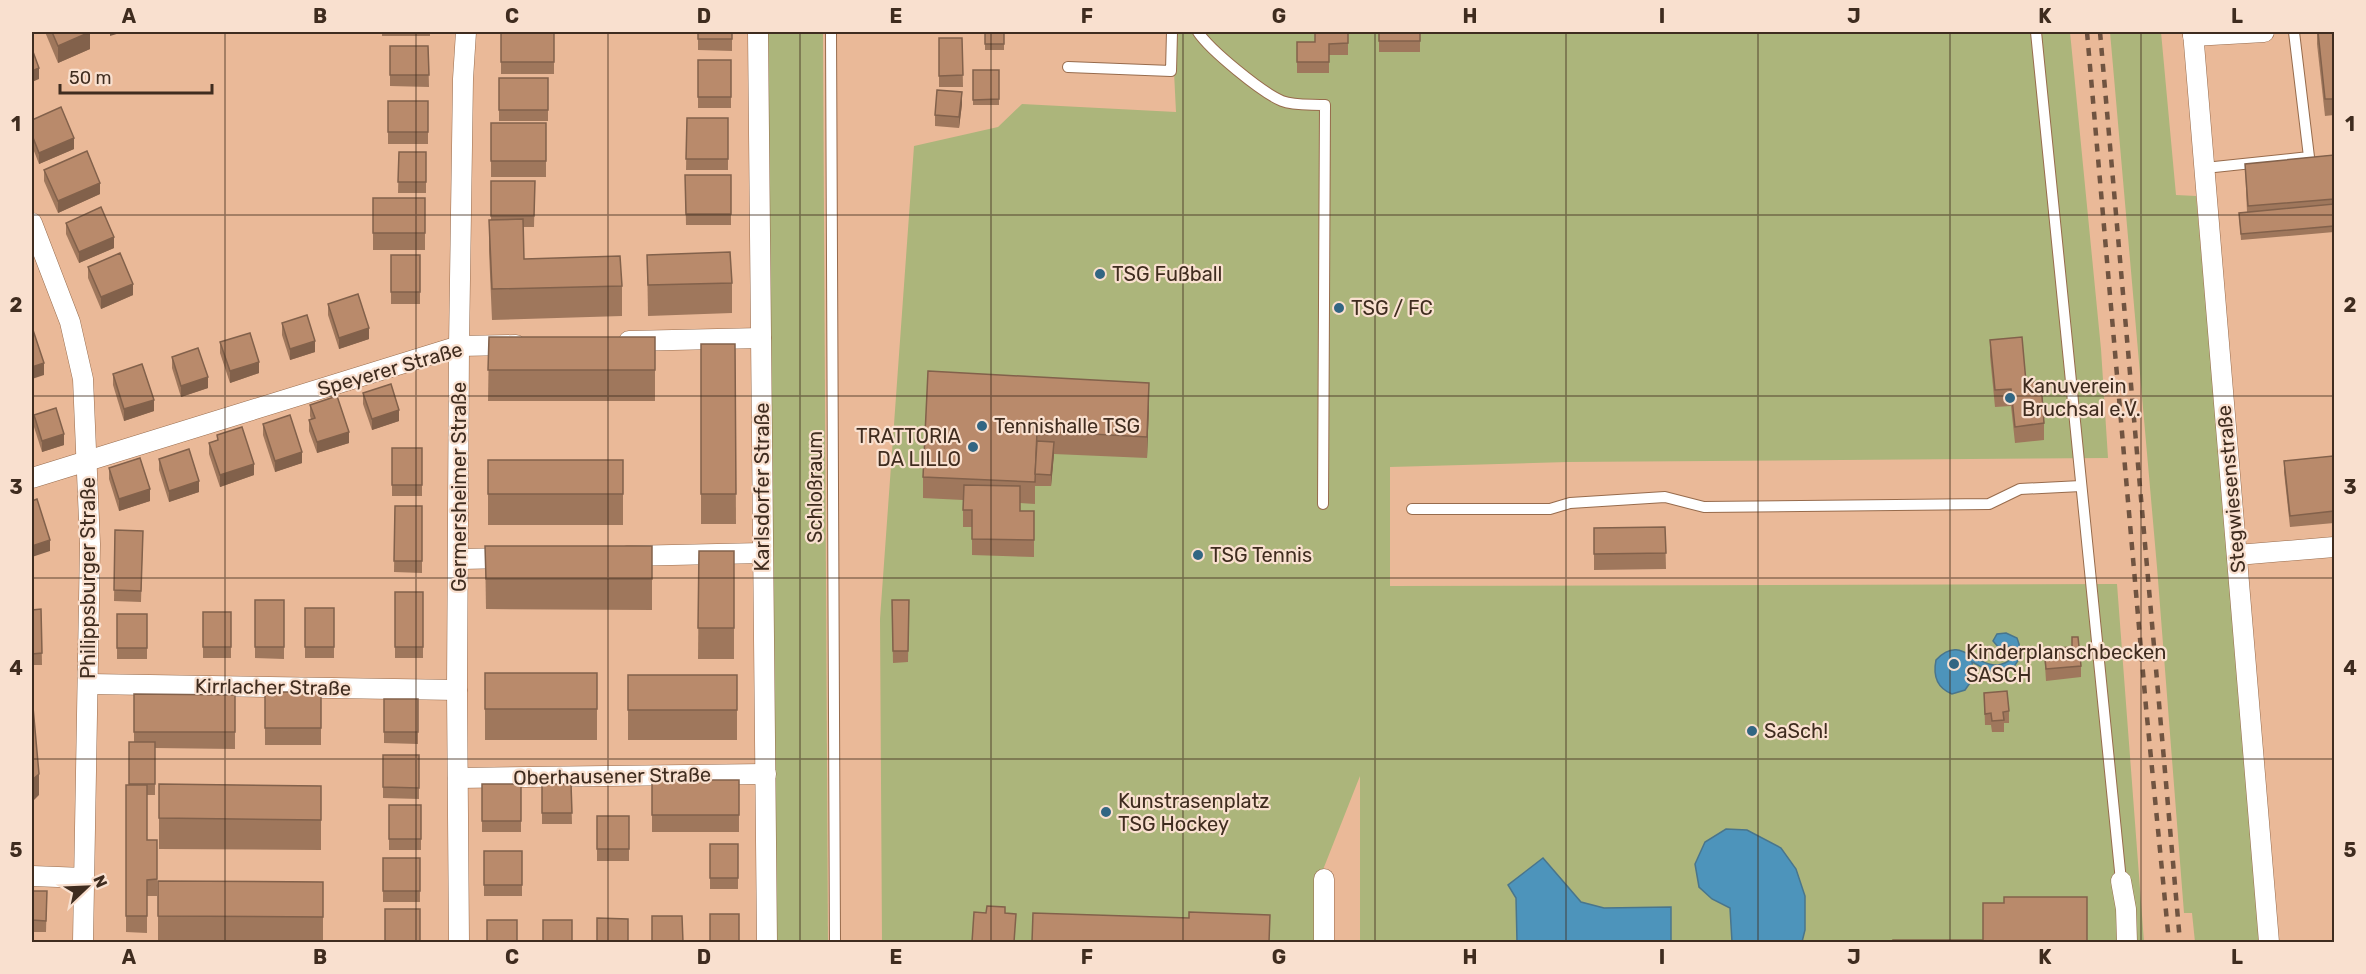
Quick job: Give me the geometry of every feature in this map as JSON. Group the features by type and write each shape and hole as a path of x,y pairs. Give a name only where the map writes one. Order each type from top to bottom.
{"street":[{"name":"Germersheimer Straße","path":"459,942 457,690 460,559 459,346 463,79 466,32"},
{"name":"Karlsdorfer Straße","path":"758,32 767,942"},
{"name":"Stegwiesenstraße","path":"2264,32 2193,34 2270,942"},
{"name":"Philippsburger Straße","path":"32,223 70,322 83,379 88,461 89,684 83,942"},
{"path":"611,342 761,338"},
{"name":"Speyerer Straße","path":"32,478 459,346 529,344"},
{"path":"2236,555 2334,546"},
{"path":"611,556 762,554"},
{"path":"460,559 529,558"},
{"name":"Kirrlacher Straße","path":"89,684 457,690"},
{"name":"Oberhausener Straße","path":"458,778 766,774"},
{"path":"32,876 84,878"},
{"path":"1324,879 1324,942"},
{"path":"2121,881 2126,909 2127,942"}],"lane":[{"name":"Schloßraum","path":"831,32 835,942"},
{"path":"1068,67 1171,71 1172,32"},
{"path":"1198,32 1207,45 1266,92 1283,102 1324,105 1323,504"},
{"path":"2036,32 2121,881"},
{"path":"2205,168 2308,157 2294,32"},
{"path":"1412,509 1550,508 1570,503 1665,497 1704,507 1989,504 2020,489 2082,486"}],"green space":[{"path":"768,32 823,32 828,942 776,942"},
{"path":"1172,32 2070,32 2101,349 2108,458 1568,462 1390,467 1390,586 2117,584 2144,942 1360,942 1360,776 1315,890 1314,942 882,942 880,619 914,146 998,127 1022,104 1176,112"},
{"path":"2110,32 2161,32 2176,195 2196,196 2260,942 2195,942 2192,913 2184,913 2157,567"}],"water":[{"name":"Kinderplanschbecken SASCH","path":"2006,633 2017,638 2019,644 2019,656 2015,666 2005,672 1995,673 1972,662 1974,677 1965,690 1952,694 1940,685 1935,671 1936,660 1944,653 1959,650 1994,665 2003,664 2016,656 2016,649 2013,646 1999,648 1993,641 1997,634"},
{"path":"1726,829 1747,830 1781,848 1796,869 1805,896 1805,930 1802,942 1732,942 1730,908 1712,899 1699,887 1695,864 1705,842"},
{"path":"1543,858 1581,902 1604,908 1671,907 1671,942 1517,942 1516,898 1508,885"}],"building":[{"path":"52,32 90,32 58,46"},
{"path":"501,32 554,32 554,62 501,62"},
{"path":"698,32 732,32 732,39 698,39"},
{"path":"985,32 1004,32 1004,44 985,44"},
{"path":"1315,32 1348,32 1348,43 1329,44 1329,62 1297,62 1297,42 1315,42"},
{"path":"1379,32 1420,32 1420,41 1379,41"},
{"path":"2318,32 2334,32 2334,99 2325,99"},
{"path":"939,38 962,38 963,75 939,76"},
{"path":"390,46 428,46 429,75 390,75"},
{"path":"32,49 39,68 32,71"},
{"path":"698,60 731,60 731,97 698,97"},
{"path":"973,70 999,70 999,99 973,100"},
{"path":"499,78 548,78 548,110 499,110"},
{"path":"937,90 962,92 959,117 935,115"},
{"path":"388,101 428,101 428,132 388,132"},
{"path":"61,107 74,138 39,153 32,135 32,120"},
{"path":"687,118 728,118 728,159 686,159"},
{"path":"491,123 546,123 546,161 491,161"},
{"path":"87,151 100,183 58,201 44,170"},
{"path":"399,152 426,152 426,182 398,182"},
{"path":"2334,155 2334,199 2248,206 2245,164"},
{"path":"685,175 731,175 731,214 686,214"},
{"path":"491,181 535,181 534,216 491,216"},
{"path":"373,198 425,198 425,233 373,233"},
{"path":"2334,204 2334,226 2241,234 2239,213"},
{"path":"101,207 114,237 79,252 66,223"},
{"path":"523,219 524,259 620,256 622,286 492,289 489,220"},
{"path":"730,252 732,283 648,285 647,255"},
{"path":"120,253 133,284 101,297 88,267"},
{"path":"391,255 420,255 420,292 391,292"},
{"path":"358,294 369,328 339,338 328,304"},
{"path":"307,315 315,341 290,349 282,323"},
{"path":"32,327 44,363 32,367"},
{"path":"250,333 259,362 230,371 220,342"},
{"path":"489,337 655,337 655,370 488,370"},
{"name":"Kanuverein Bruchsal e.V.","path":"2022,337 2026,382 2041,382 2044,423 2015,427 2011,389 1995,390 1990,340"},
{"path":"701,344 735,344 736,494 701,494"},
{"path":"198,348 208,377 181,386 172,357"},
{"path":"142,364 154,400 124,409 113,374"},
{"path":"928,371 1149,383 1147,437 1037,431 1035,482 923,477"},
{"path":"391,384 399,410 372,419 363,393"},
{"path":"337,396 349,432 317,442 309,420 315,418 310,405"},
{"path":"56,408 64,434 42,441 34,415"},
{"path":"290,415 302,452 275,461 263,424"},
{"path":"242,427 254,464 220,475 209,443 218,440 217,435"},
{"path":"1037,441 1054,442 1051,475 1035,474"},
{"path":"392,448 422,448 422,485 392,485"},
{"path":"189,449 199,481 169,491 159,459"},
{"path":"2333,456 2334,511 2290,516 2284,461"},
{"path":"140,458 150,489 119,499 109,468"},
{"path":"488,460 623,460 623,494 488,494"},
{"path":"964,485 1020,486 1020,511 1034,511 1034,540 972,539 972,510 963,510"},
{"path":"37,499 50,540 32,546 32,501"},
{"path":"395,506 422,506 422,561 394,561"},
{"path":"1665,527 1666,553 1594,554 1594,528"},
{"path":"115,530 143,531 141,591 114,590"},
{"path":"485,546 652,546 652,579 486,579"},
{"path":"699,551 734,551 734,628 698,628"},
{"path":"395,592 423,592 423,647 395,647"},
{"path":"255,600 284,600 284,647 255,647"},
{"path":"892,600 909,600 908,651 893,651"},
{"path":"305,608 334,608 334,647 305,647"},
{"path":"41,609 42,653 32,654 32,610"},
{"path":"203,612 231,612 231,647 203,647"},
{"path":"117,614 147,614 147,648 117,648"},
{"path":"2072,637 2078,637 2081,666 2046,669 2044,649 2072,647"},
{"path":"485,673 597,673 597,709 485,709"},
{"path":"628,675 737,675 737,710 628,710"},
{"path":"2007,691 2009,711 2003,712 2004,720 1992,721 1991,713 1985,714 1984,693"},
{"path":"265,692 321,692 321,728 265,728"},
{"path":"134,694 235,695 235,732 134,732"},
{"path":"384,699 418,699 418,732 384,732"},
{"path":"32,708 39,774 32,780"},
{"path":"129,742 155,742 155,784 129,784"},
{"path":"383,755 419,755 419,788 383,787"},
{"path":"652,780 739,780 739,815 652,815"},
{"path":"159,784 321,786 321,820 159,818"},
{"path":"482,784 521,784 521,821 482,821"},
{"path":"542,784 571,784 572,813 542,813"},
{"path":"126,785 147,785 147,840 157,840 157,879 147,880 147,916 126,916"},
{"path":"389,805 421,805 421,839 389,839"},
{"path":"597,816 629,816 629,849 597,849"},
{"path":"710,844 738,844 738,878 710,878"},
{"path":"484,851 522,851 522,885 484,885"},
{"path":"383,858 420,858 420,891 383,891"},
{"path":"158,881 323,882 323,917 158,916"},
{"path":"32,891 47,891 46,921 32,920"},
{"path":"2004,897 2087,897 2087,942 1893,942 1893,940 1983,940 1983,903 2004,903"},
{"path":"987,906 1005,907 1005,913 1016,914 1014,942 972,942 974,912 986,913"},
{"path":"385,909 420,909 420,942 385,942"},
{"path":"1189,912 1270,915 1269,942 1032,942 1033,913 1189,918"},
{"path":"710,914 739,914 739,942 710,942"},
{"path":"652,916 682,916 683,942 652,942"},
{"path":"597,918 628,919 628,942 597,942"},
{"path":"487,920 517,920 517,942 487,942"},
{"path":"543,920 572,920 572,942 543,942"}],"railway":[{"path":"2087,32 2146,707 2169,942"},
{"path":"2100,32 2180,942"}],"place":[{"name":"TSG Fußball","path":"1100,274"},
{"name":"TSG / FC","path":"1339,308"},
{"name":"Kanuverein Bruchsal e.V.","path":"2010,398"},
{"name":"Tennishalle TSG","path":"982,426"},
{"name":"TRATTORIA DA LILLO","path":"973,447"},
{"name":"TSG Tennis","path":"1198,555"},
{"name":"Kinderplanschbecken SASCH","path":"1954,664"},
{"name":"SaSch!","path":"1752,731"},
{"name":"Kunstrasenplatz TSG Hockey","path":"1106,812"}]}
